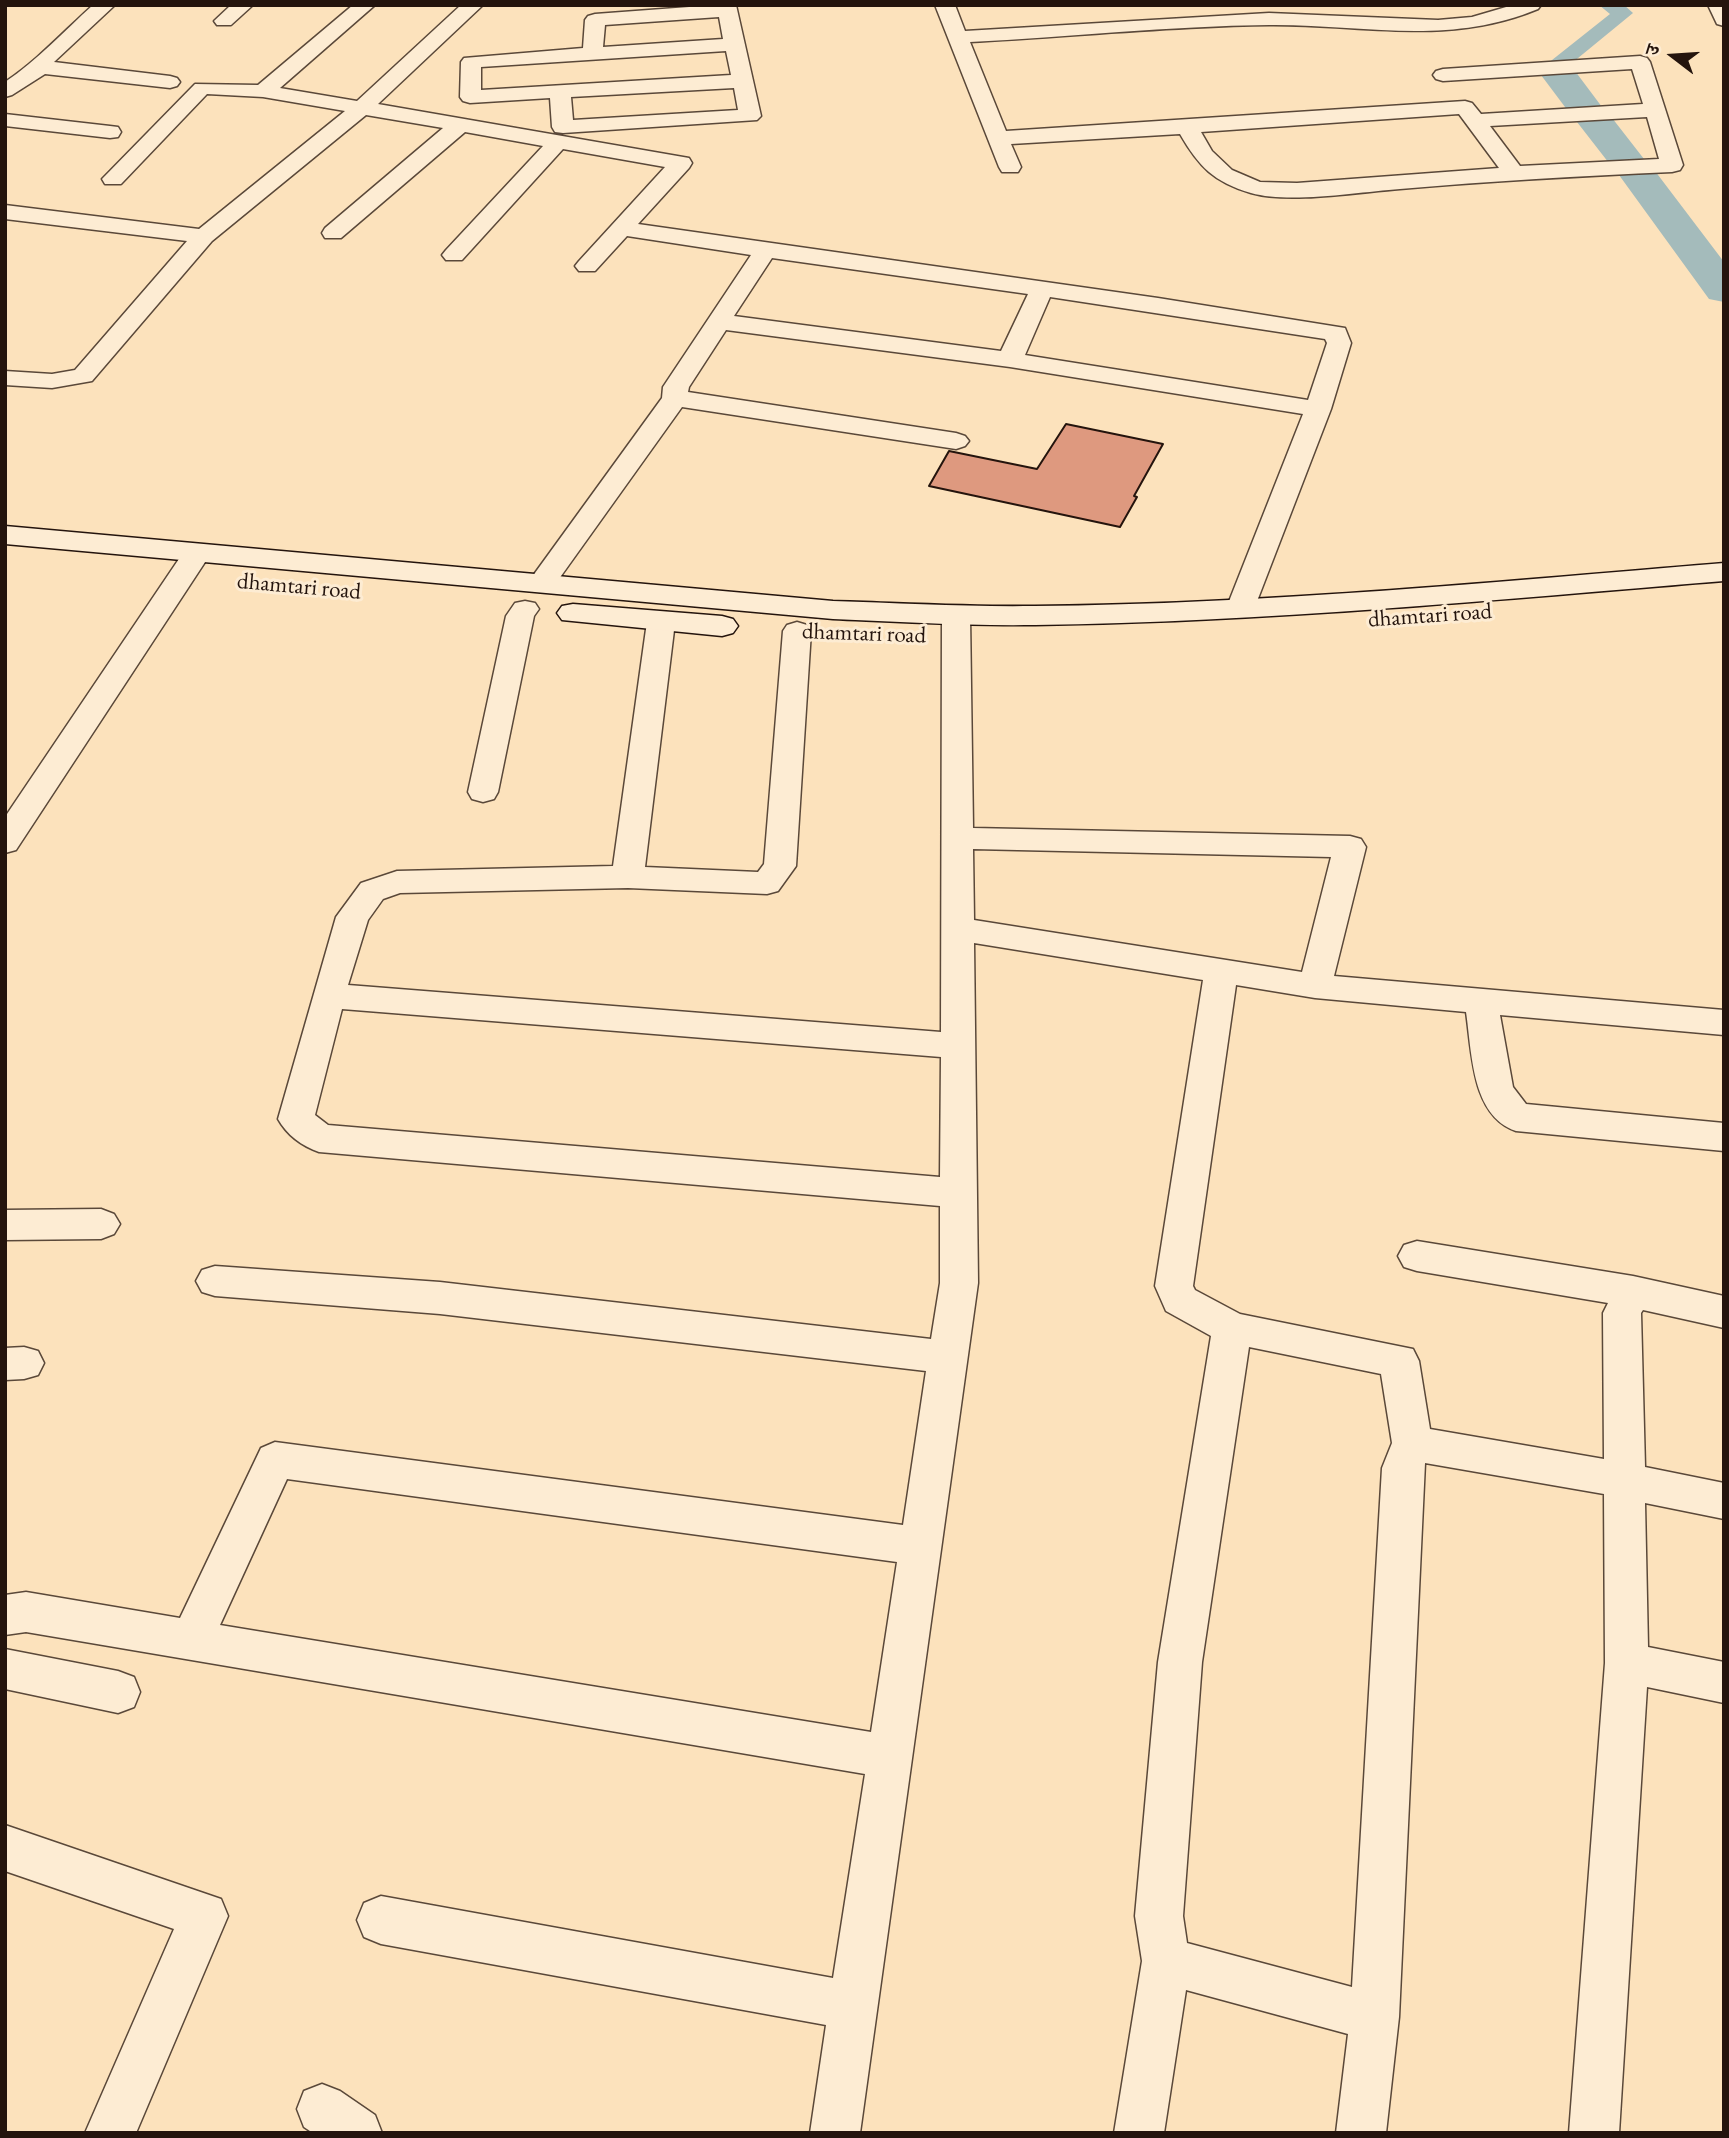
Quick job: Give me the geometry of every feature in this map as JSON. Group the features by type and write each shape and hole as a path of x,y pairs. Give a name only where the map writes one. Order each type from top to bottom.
{"main road":[{"path":"5,535 189,564"},
{"name":"dhamtari road","path":"5,560 189,564 533,596 660,622 797,631 955,626 995,638 1264,628 1724,595"},
{"path":"533,596 833,610 955,626 1060,615 1346,603 1724,572"}],"street":[{"path":"5,91 41,67 51,53 105,5"},
{"path":"224,21 243,5"},
{"path":"263,91 365,5"},
{"path":"5,378 52,381 83,376 204,236 362,108 473,5"},
{"path":"945,5 1010,167"},
{"path":"1395,5 1514,173"},
{"path":"958,37 1269,19 1409,26 1451,24 1502,17 1531,5"},
{"path":"1718,5 1724,20"},
{"path":"560,91 563,127 750,116 727,8 595,20 593,54"},
{"path":"735,44 471,62 470,97 743,81"},
{"path":"1187,127 1203,155 1224,175 1257,188 1297,190 1514,173 1672,165 1640,62 1443,75"},
{"path":"41,67 170,82"},
{"path":"113,179 202,88 263,91 681,163 587,266"},
{"path":"998,138 1470,114 1655,110"},
{"path":"5,120 110,132"},
{"path":"333,233 460,125"},
{"path":"454,255 557,143"},
{"path":"5,212 204,236"},
{"path":"622,228 1041,290 1162,304 1336,333 1339,343 1318,409 1241,608"},
{"path":"483,792 520,616 675,398 676,387 765,251"},
{"path":"1010,360 1041,290"},
{"path":"721,322 1010,360 1318,409"},
{"path":"675,398 956,441"},
{"path":"5,842 189,564"},
{"path":"628,877 660,622"},
{"path":"835,2133 958,1283 955,626"},
{"path":"797,631 780,866 767,883 628,877 397,882 372,891 352,917 296,1119 319,1138 958,1194"},
{"path":"957,838 1350,846 1315,986"},
{"path":"957,929 1315,986 1724,1023"},
{"path":"1221,971 1174,1286 1180,1300 1232,1328 1399,1361 1412,1443 1402,1468 1375,2017 1361,2133"},
{"path":"328,996 957,1046"},
{"path":"1481,1001 1496,1091 1516,1117 1724,1137"},
{"path":"5,1225 101,1224"},
{"path":"1418,1256 1633,1292 1724,1312"},
{"path":"215,1281 440,1298 948,1357"},
{"path":"1594,2133 1627,1663 1622,1313 1633,1292"},
{"path":"1139,2133 1166,1961 1159,1916 1180,1662 1232,1328"},
{"path":"1412,1443 1623,1479 1724,1501"},
{"path":"191,1640 275,1460 920,1546"},
{"path":"5,1615 26,1612 890,1757"},
{"path":"1627,1663 1724,1683"},
{"path":"5,1669 118,1692"},
{"path":"5,1848 204,1916 110,2133"},
{"path":"381,1920 853,2006"},
{"path":"1166,1961 1375,2017"}],"building":[{"path":"1066,424 1163,444 1120,527 929,486 949,451 1037,469"}],"waterway":[{"path":"1554,68 1623,13 1609,5"},
{"path":"1559,75 1584,107"},
{"path":"1596,122 1625,159"},
{"path":"1638,175 1724,290"}]}
